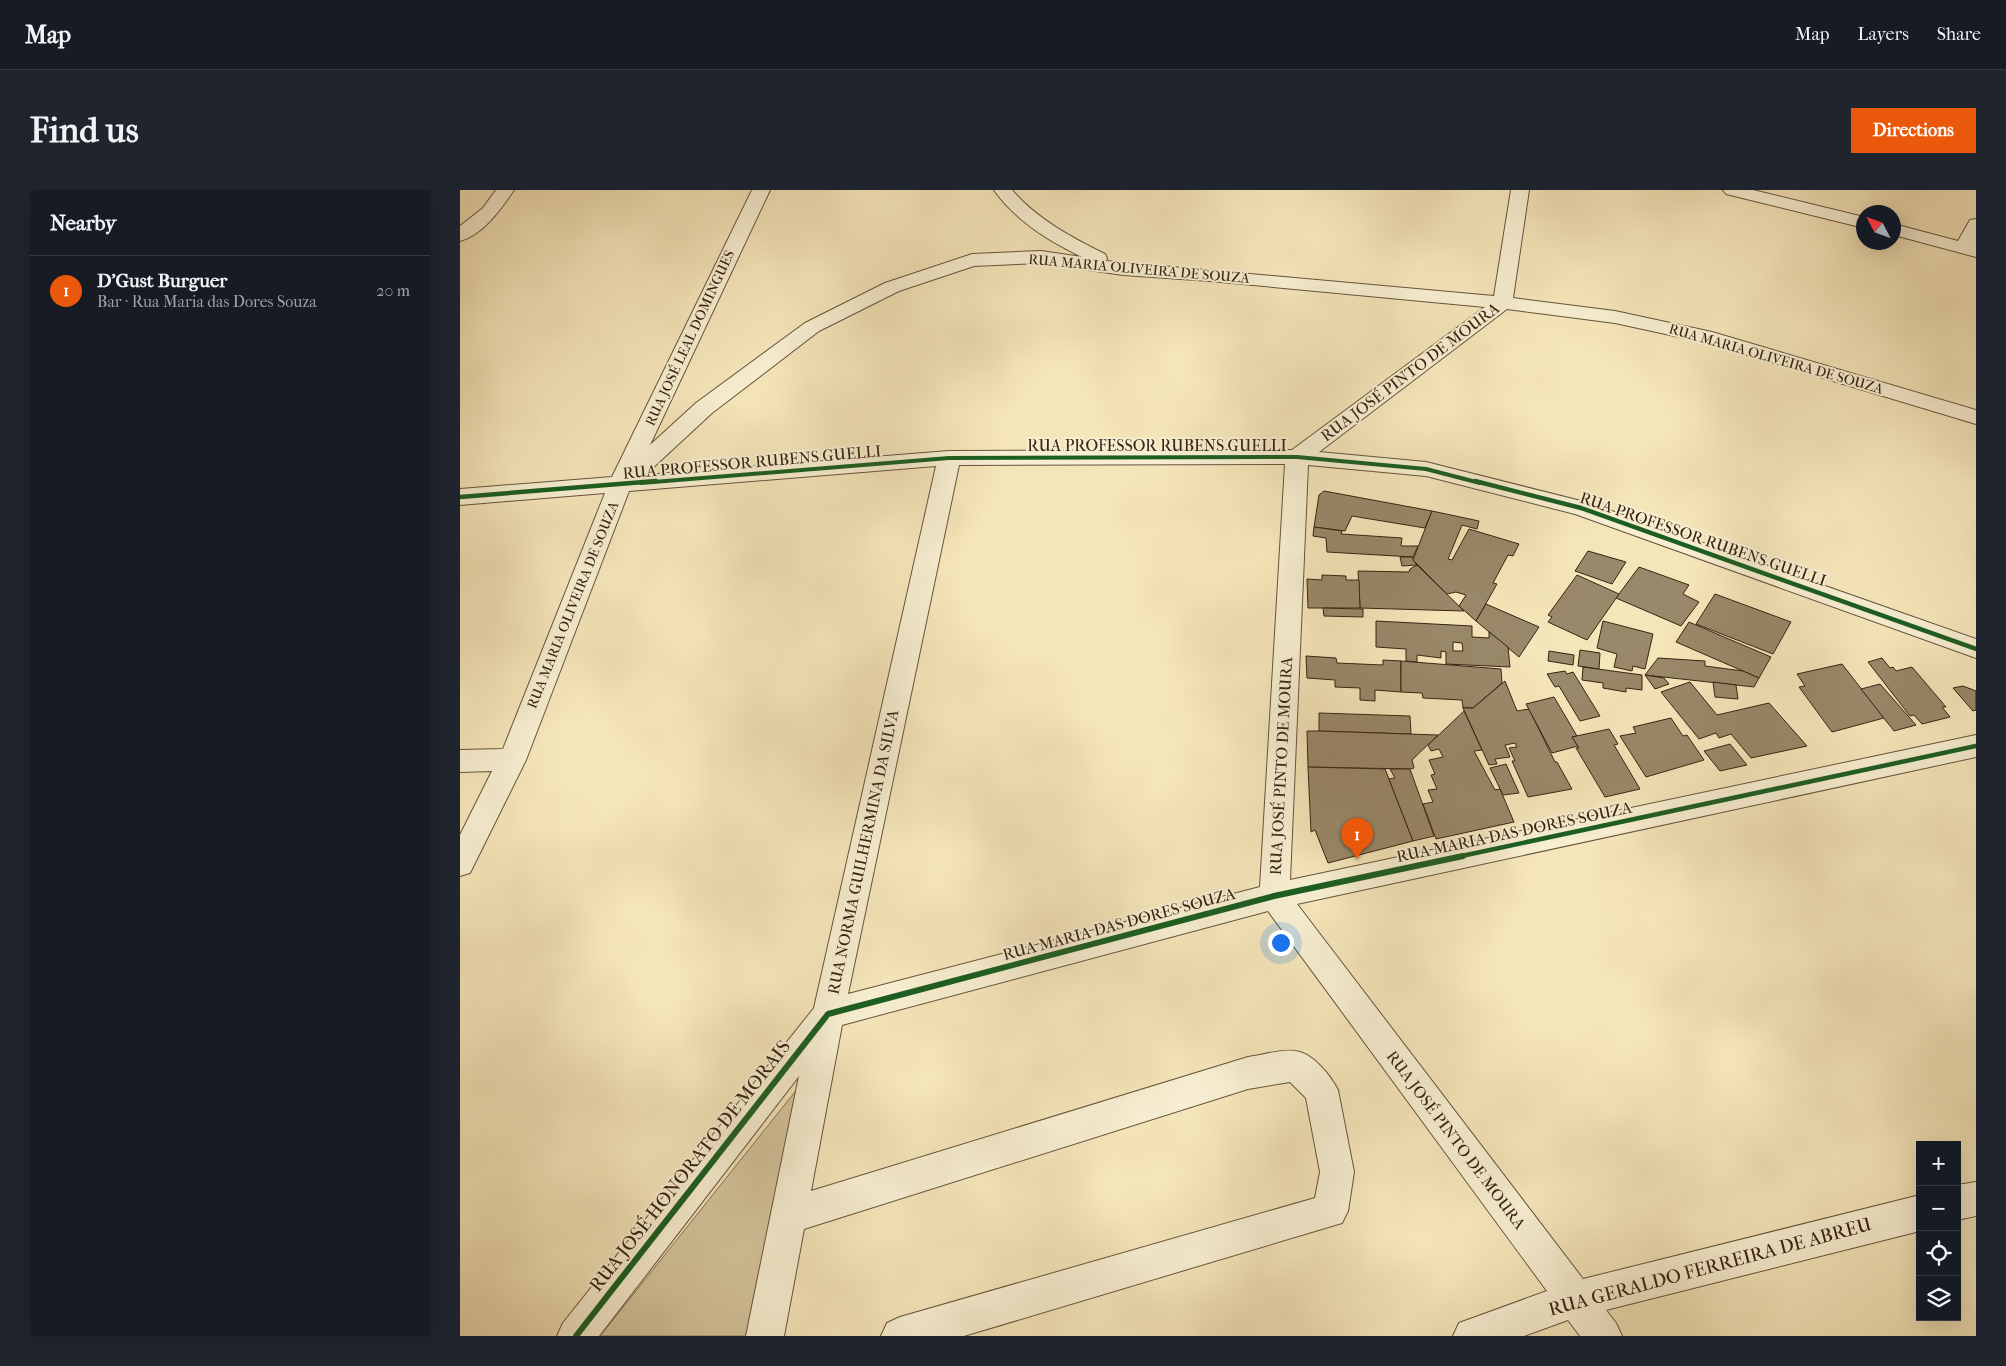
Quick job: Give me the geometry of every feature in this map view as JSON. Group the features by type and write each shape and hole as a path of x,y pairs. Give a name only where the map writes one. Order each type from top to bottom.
{"street":[{"path":"460,234 489,212 505,190"},
{"name":"RUA JOSÉ LEAL DOMINGUES","path":"620,485 761,190"},
{"path":"1003,190 1015,206 1061,240 1123,269"},
{"name":"RUA JOSÉ PINTO DE MOURA","path":"1520,190 1503,303 1297,457 1274,896 1603,1336"},
{"path":"1732,190 1856,221"},
{"path":"1901,232 1970,250 1976,224"},
{"name":"RUA MARIA OLIVEIRA DE SOUZA","path":"460,864 512,760 620,485 704,408 812,327 892,287 972,260 1041,257 1123,269 1210,275 1503,303 1615,317 1712,338 1976,417"},
{"name":"RUA PROFESSOR RUBENS GUELLI","path":"460,497 948,458 1297,457 1426,468 1581,508 1976,649"},
{"name":"RUA NORMA GUILHERMINA DA SILVA","path":"765,1336 828,1014 948,458"},
{"name":"RUA MARIA DAS DORES SOUZA","path":"828,1014 1274,896 1976,746"},
{"path":"460,761 512,760"},
{"name":"RUA JOSÉ HONORATO DE MORAIS","path":"576,1336 828,1014"},
{"path":"788,1216 1248,1073 1296,1066 1322,1090 1337,1172 1330,1211 900,1336"},
{"path":"1961,1202 1976,1199"},
{"name":"RUA GERALDO FERREIRA DE ABREU","path":"1472,1336 1576,1299 1916,1214"}],"shaded area":[{"path":"806,1078 747,1336 600,1336"}],"building":[{"path":"1324,491 1432,511 1425,528 1352,516 1345,531 1314,527 1319,495"},
{"path":"1432,511 1479,521 1477,529 1462,525 1448,559 1452,560 1469,529 1519,544 1513,556 1508,555 1493,583 1497,584 1476,621 1459,606 1466,595 1456,592 1447,594 1413,560"},
{"path":"1314,527 1342,531 1341,534 1402,538 1401,546 1418,546 1413,557 1327,552 1326,538 1313,536"},
{"path":"1588,551 1626,562 1612,584 1575,571"},
{"path":"1400,557 1413,557 1417,565 1402,566"},
{"path":"1417,565 1464,611 1360,608 1358,571 1409,572 1410,569"},
{"path":"1639,567 1689,585 1683,594 1699,602 1681,626 1616,598"},
{"path":"1322,575 1346,576 1346,580 1359,580 1360,608 1308,608 1307,579 1322,580"},
{"path":"1577,575 1619,594 1587,640 1548,622 1552,617 1548,615"},
{"path":"1715,594 1791,622 1773,654 1696,624"},
{"path":"1486,604 1539,627 1519,657 1476,621"},
{"path":"1323,608 1363,609 1363,617 1324,616"},
{"path":"1376,621 1472,626 1472,637 1489,638 1489,632 1508,647 1510,667 1446,664 1446,652 1441,651 1441,658 1417,655 1417,662 1406,661 1406,649 1376,647","holes":["1453,642 1462,643 1463,651 1453,651"]},
{"path":"1603,621 1653,634 1645,669 1633,666 1632,671 1614,667 1617,654 1597,648"},
{"path":"1689,622 1771,657 1759,678 1676,642"},
{"path":"1580,650 1600,653 1599,669 1578,666"},
{"path":"1549,651 1574,655 1573,665 1548,661"},
{"path":"1306,656 1336,658 1337,663 1383,665 1383,660 1401,661 1401,692 1375,690 1375,701 1360,700 1360,688 1335,687 1335,680 1307,678"},
{"path":"1658,658 1705,661 1705,666 1743,671 1759,678 1754,687 1645,675"},
{"path":"1882,658 1890,668 1893,667 1896,671 1912,667 1946,707 1942,707 1950,717 1922,724 1914,715 1910,716 1868,662"},
{"path":"1401,661 1501,669 1502,683 1473,708 1463,708 1462,700 1423,698 1422,693 1401,692"},
{"path":"1842,664 1884,718 1832,732 1799,687 1805,686 1797,674"},
{"path":"1583,667 1642,675 1642,690 1626,688 1626,692 1603,688 1603,683 1582,680"},
{"path":"1565,671 1567,674 1573,672 1600,716 1580,721 1559,686 1555,687 1547,674"},
{"path":"1645,675 1664,678 1669,684 1655,689"},
{"path":"1505,681 1517,711 1529,709 1555,762 1557,762 1572,789 1528,797 1512,761 1515,761 1509,748 1517,747 1515,743 1505,745 1510,757 1495,759 1497,764 1489,765 1463,708 1473,708"},
{"path":"1690,682 1717,715 1769,703 1807,746 1751,758 1731,734 1719,738 1716,733 1699,739 1661,692"},
{"path":"1713,682 1736,685 1738,699 1715,697"},
{"path":"1880,684 1916,725 1894,731 1861,689"},
{"path":"1963,686 1976,691 1976,710 1973,711 1953,688"},
{"path":"1554,697 1577,736 1572,737 1578,746 1552,753 1526,704"},
{"path":"1464,711 1482,750 1474,751 1495,790 1500,789 1514,822 1436,839 1423,804 1433,802 1428,790 1437,789 1431,775 1435,774 1429,760 1443,757 1439,749 1431,751 1428,745"},
{"path":"1319,713 1410,716 1411,734 1319,731"},
{"path":"1671,718 1683,736 1687,735 1704,760 1646,777 1620,736 1636,733 1633,727"},
{"path":"1609,729 1618,744 1614,745 1640,789 1605,797 1576,748 1579,748 1572,737"},
{"path":"1307,731 1438,735 1412,760 1414,768 1410,769 1308,767"},
{"path":"1730,744 1747,765 1720,771 1704,751"},
{"path":"1506,764 1519,793 1503,795 1490,768"},
{"path":"1308,767 1385,769 1413,841 1328,863 1315,830 1311,832"},
{"path":"1390,769 1410,769 1434,836 1413,841 1389,779 1395,778"}],"cycle path":[{"path":"460,497 949,458 1297,457 1426,469 1581,508 1976,649"},
{"path":"576,1336 828,1014 1274,896 1976,746"}],"place":[{"name":"D'Gust Burguer","path":"1357,859"}]}
